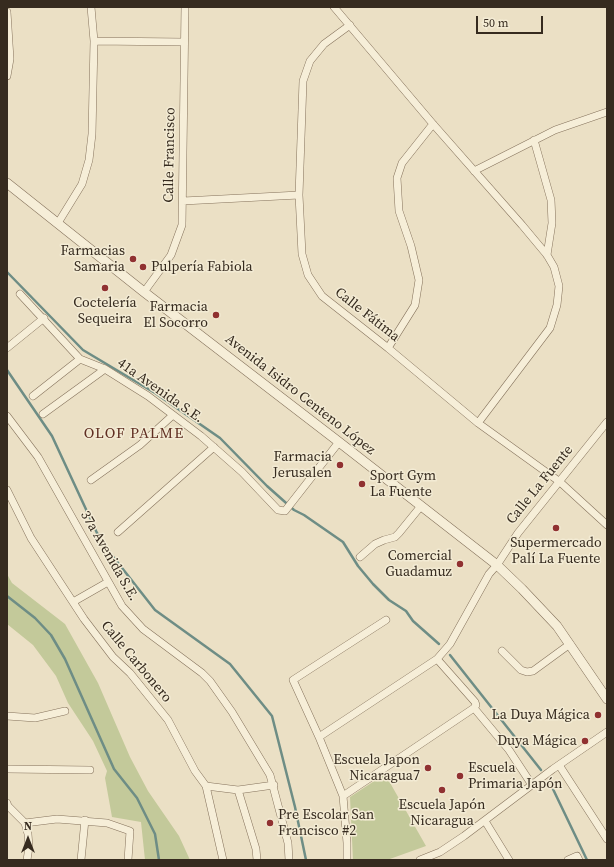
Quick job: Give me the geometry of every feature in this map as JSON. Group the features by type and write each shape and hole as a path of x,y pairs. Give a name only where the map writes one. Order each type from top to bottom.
{"street":[{"path":"58,223 82,184 89,160 92,134 94,41 91,7"},
{"name":"Calle Francisco","path":"144,292 171,254 182,226 185,7"},
{"path":"334,7 433,124 522,225 547,255 554,267 559,286 557,305 550,328 478,423"},
{"path":"7,12 10,59 7,76"},
{"name":"Calle Fátima","path":"350,26 324,44 310,61 302,81 299,195 302,254 308,275 322,296 388,348 478,423 560,482 607,525"},
{"path":"94,41 184,42"},
{"path":"474,171 555,130 607,112"},
{"path":"388,348 415,305 419,280 411,246 400,211 397,178 402,163 433,124"},
{"path":"534,140 551,200 552,222 547,255"},
{"name":"Avenida Isidro Centeno López","path":"7,184 497,565 558,626 607,699"},
{"path":"183,201 299,195"},
{"name":"41a Avenida S.E.","path":"20,294 44,318 80,359 105,369 148,396 201,436 242,472 278,510 285,511 339,442"},
{"path":"7,348 44,318"},
{"path":"33,396 80,359"},
{"path":"43,414 105,369"},
{"path":"91,480 140,445 173,415"},
{"name":"37a Avenida S.E.","path":"7,416 38,457 122,606 142,629 202,673 210,681 236,719 270,775 288,843 289,860"},
{"name":"Calle La Fuente","path":"319,737 437,659 450,644 489,574 497,565 518,533 607,422"},
{"path":"118,532 214,448"},
{"name":"Calle Carbonero","path":"7,490 32,538 84,620 113,657 130,673 168,720 195,771 206,786 223,860"},
{"path":"360,557 375,544 395,537 421,506"},
{"path":"73,602 108,582"},
{"path":"347,860 343,796 319,737 293,680 386,620"},
{"path":"502,651 521,670 527,672 533,671 570,644"},
{"path":"343,796 474,708 476,705 475,702 437,659"},
{"path":"474,708 509,750 532,785"},
{"path":"7,716 35,718 65,711"},
{"path":"420,860 440,852 485,821 559,765 607,732"},
{"path":"559,765 607,840"},
{"path":"7,769 90,770"},
{"path":"206,786 238,790 274,786"},
{"path":"238,790 256,849 257,860"},
{"path":"7,806 25,823 29,847 27,860"},
{"path":"25,823 57,819 85,820 107,823 130,831 128,860"},
{"path":"81,860 85,820"},
{"path":"485,821 509,860"},
{"path":"568,860 577,856 579,860"}],"green space":[{"path":"7,574 12,583 65,624 98,683 130,757 148,791 179,836 190,860 145,860 141,822 112,817 105,778 107,771 93,741 68,703 56,676 33,645 7,624"},
{"path":"385,774 426,846 387,860 353,860 350,797"}],"waterway":[{"path":"7,272 83,350 155,393 220,438 267,486 294,510 304,515 343,542 358,566 373,584 389,600 406,611 413,621 439,644"},
{"path":"7,370 52,436 104,545 155,610 230,664 272,716 295,807 306,860"},
{"path":"7,596 35,618 51,635 65,659 114,769 137,798 155,834 159,860"},
{"path":"450,655 541,770"},
{"path":"552,787 587,860"}],"place":[{"name":"Farmacias Samaria","path":"133,259"},
{"name":"Pulpería Fabiola","path":"143,267"},
{"name":"Coctelería Sequeira","path":"105,288"},
{"name":"Farmacia El Socorro","path":"216,315"},
{"name":"Farmacia Jerusalen","path":"340,465"},
{"name":"Sport Gym La Fuente","path":"362,484"},
{"name":"Supermercado Palí La Fuente","path":"556,528"},
{"name":"Comercial Guadamuz","path":"460,564"},
{"name":"La Duya Mágica","path":"598,715"},
{"name":"Duya Mágica","path":"585,741"},
{"name":"Escuela Japon Nicaragua7","path":"428,768"},
{"name":"Escuela Primaria Japón","path":"460,776"},
{"name":"Escuela Japón Nicaragua","path":"442,790"},
{"name":"Pre Escolar San Francisco #2","path":"270,823"}],"district":[{"name":"OLOF PALME","path":"134,434"}]}
